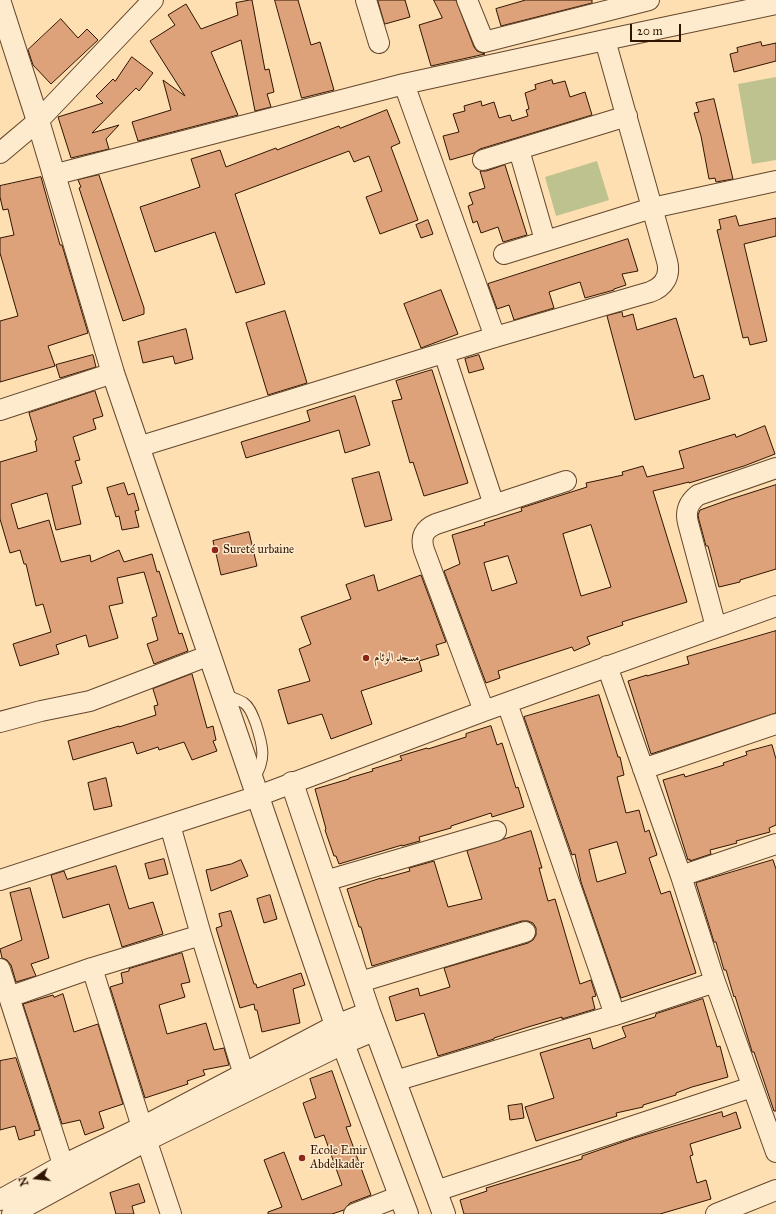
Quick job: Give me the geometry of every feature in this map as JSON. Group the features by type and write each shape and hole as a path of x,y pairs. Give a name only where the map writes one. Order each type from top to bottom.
{"street":[{"path":"0,153 38,121 153,0"},
{"path":"366,0 379,43"},
{"path":"467,0 493,64"},
{"path":"484,42 649,0"},
{"path":"0,3 38,121 113,373 340,1034 404,1205 354,1214"},
{"path":"53,175 404,84 776,4"},
{"path":"138,447 495,337 650,292 662,286 666,281 669,268 605,40"},
{"path":"404,84 495,337"},
{"path":"483,160 627,116"},
{"path":"519,150 544,240"},
{"path":"504,254 544,240 652,208 776,181"},
{"path":"444,353 494,505"},
{"path":"0,410 113,373"},
{"path":"716,627 688,524 687,511 689,505 698,496 776,468"},
{"path":"484,711 422,543 425,531 430,526 566,481"},
{"path":"0,880 170,825 256,788 292,784 484,711 776,606"},
{"path":"0,722 41,710 90,701 210,655"},
{"path":"608,666 681,876 715,982 776,1152"},
{"path":"507,703 615,1015"},
{"path":"643,769 776,724"},
{"path":"292,784 394,1081 444,1214"},
{"path":"170,825 201,935 244,1075"},
{"path":"325,881 496,831"},
{"path":"681,876 776,844"},
{"path":"360,982 525,932"},
{"path":"9,997 92,968 201,935"},
{"path":"92,968 144,1134 171,1214"},
{"path":"0,969 66,1174"},
{"path":"394,1081 615,1015 715,982"},
{"path":"144,1134 244,1075 373,1021"},
{"path":"0,1200 66,1174 340,1034"},
{"path":"436,1191 752,1087"},
{"path":"12,1214 66,1174"},
{"path":"716,1214 776,1190"}],"green space":[{"path":"776,77 776,160 752,164 738,84"},
{"path":"597,161 609,200 556,216 545,177"}],"building":[{"path":"252,0 265,70 269,69 274,92 267,94 271,107 255,111 241,40 211,52 238,115 138,141 132,122 171,110 163,80 185,96 150,41 175,25 168,15 186,4 201,29 238,15 236,3"},
{"path":"275,0 298,0 311,45 320,42 334,90 302,98"},
{"path":"378,0 405,0 410,17 385,24"},
{"path":"434,0 456,0 474,47 477,51 485,54 431,66 419,25 442,18"},
{"path":"526,0 592,0 592,3 501,26 496,9"},
{"path":"61,19 78,38 87,29 98,40 51,84 33,65 28,50"},
{"path":"761,42 762,46 776,43 776,61 734,72 730,54 738,52 737,48"},
{"path":"132,57 153,73 139,91 136,88 92,133 119,125 106,139 109,149 71,158 58,117 103,103 96,96 113,79 115,81"},
{"path":"552,80 553,84 565,81 570,97 585,92 592,115 480,149 474,153 450,160 443,136 459,132 453,114 465,111 464,106 481,101 482,106 494,102 499,118 510,115 512,121 528,116 526,110 529,109 525,93 536,89 535,85"},
{"path":"714,99 733,179 716,182 715,178 709,179 701,136 694,113 699,112 696,103"},
{"path":"387,110 400,143 391,147 418,220 380,234 366,197 382,191 369,156 354,162 349,151 235,194 265,284 236,293 215,232 155,252 140,207 200,187 191,159 220,150 226,167 276,148 277,150 339,126 340,128"},
{"path":"505,165 527,235 503,242 498,227 481,233 477,221 473,223 468,206 473,204 469,193 485,188 480,171 486,171"},
{"path":"99,175 144,308 144,314 123,321 79,188 81,187 78,180"},
{"path":"41,177 60,245 62,245 88,333 48,346 55,366 0,382 0,321 18,316 0,253 0,238 14,235 8,209 3,210 0,197 0,186"},
{"path":"736,216 739,226 776,218 776,236 744,244 767,341 750,345 748,337 743,338 717,230 721,229 719,220"},
{"path":"428,220 433,234 421,238 416,225"},
{"path":"628,239 638,271 622,274 626,285 585,298 580,282 549,292 554,308 514,320 509,305 497,309 488,284"},
{"path":"441,290 458,334 421,348 404,304"},
{"path":"285,311 307,383 268,395 246,323"},
{"path":"622,312 623,317 633,314 637,330 676,318 694,378 703,375 710,399 635,420 607,316"},
{"path":"186,329 193,359 175,364 173,356 143,363 138,342"},
{"path":"93,355 96,367 60,378 56,365"},
{"path":"479,355 484,369 469,373 465,359"},
{"path":"432,370 468,483 424,496 413,462 410,463 392,401 402,399 396,381"},
{"path":"95,391 103,416 93,419 96,429 73,437 80,460 75,461 82,483 72,486 81,524 56,530 47,493 11,504 18,529 49,520 61,562 90,555 91,562 119,550 124,562 152,554 179,634 182,633 188,651 154,664 147,644 158,640 152,618 157,616 144,572 117,578 123,603 109,606 118,638 89,647 86,635 56,645 59,654 20,666 13,644 51,632 43,604 36,606 26,564 24,564 20,550 10,553 0,519 0,462 37,451 35,441 37,440 29,413"},
{"path":"355,396 370,445 345,453 339,430 246,458 241,442 310,421 307,411"},
{"path":"765,426 775,454 744,466 689,483 653,491 687,602 622,622 623,625 587,637 590,644 574,651 572,647 498,671 500,678 486,683 444,571 460,564 452,535 485,525 484,523 522,511 521,508 587,487 586,483 623,475 622,472 643,466 647,477 684,468 679,451 735,434 736,437","holes":["591,525 611,587 581,596 563,534","508,556 517,583 492,591 484,563"]},
{"path":"379,472 392,520 365,527 352,479"},
{"path":"124,483 128,495 134,493 139,510 135,511 139,527 122,530 119,516 116,517 107,488"},
{"path":"776,485 776,569 740,580 740,582 719,587 699,520 698,515 700,510"},
{"path":"249,532 257,566 221,575 213,541"},
{"name":"مسجد الوئام","path":"374,575 378,591 421,575 446,642 436,645 439,655 419,661 422,671 361,691 372,724 331,739 322,714 288,724 278,690 310,681 299,649 311,644 301,617 351,599 346,585"},
{"path":"776,631 776,713 651,754 628,681 689,664 687,657"},
{"path":"192,674 207,728 213,726 216,740 213,741 217,751 192,760 184,742 159,750 158,747 137,754 133,742 73,760 68,741 156,715 154,706 158,705 153,689"},
{"path":"599,695 618,757 620,757 624,775 617,777 626,813 639,810 645,832 649,830 657,855 649,858 661,894 670,891 696,973 621,998 581,882 575,854 572,855 524,717","holes":["617,842 626,873 597,882 589,850"]},
{"path":"491,726 497,745 502,743 516,788 518,787 524,807 492,817 491,813 451,826 451,828 419,837 420,841 339,864 336,856 334,856 325,830 326,829 315,789 373,771 372,769 402,760 400,756 466,737 466,734"},
{"path":"772,745 776,759 776,825 769,828 770,832 736,841 737,843 710,850 711,854 690,861 690,859 688,860 663,780 684,774 685,777 724,765 723,763 747,755 746,752"},
{"path":"106,778 112,806 94,810 88,783"},
{"path":"531,831 542,868 539,868 548,901 555,899 580,984 591,980 596,996 592,997 595,1009 528,1027 438,1056 424,1013 396,1021 389,997 418,988 420,996 450,987 444,968 528,943 533,940 536,935 536,928 533,923 522,921 372,966 361,927 359,927 347,889 381,878 410,871 409,868 434,861 448,907 482,899 467,851"},
{"path":"164,859 168,874 149,879 145,864"},
{"path":"241,860 248,876 211,891 206,870"},
{"path":"773,860 776,869 776,1111 774,1111 754,1052 752,1052 735,996 734,997 726,970 724,970 716,942 714,942 696,883"},
{"path":"116,866 129,909 153,902 163,934 122,947 109,904 63,918 51,875 64,871 67,879"},
{"path":"30,888 49,958 31,964 36,976 16,982 11,965 7,960 2,958 0,949 22,940 10,893"},
{"path":"270,895 277,919 264,923 257,899"},
{"path":"231,911 254,984 256,984 257,988 301,973 305,985 293,989 300,1023 262,1032 257,1010 255,1010 254,1004 240,1008 216,928 222,926 219,914"},
{"path":"182,953 190,982 181,984 185,997 159,1005 167,1034 206,1023 214,1050 224,1048 229,1065 203,1070 205,1075 187,1081 188,1084 145,1098 110,987 123,983 121,973 129,971 129,969"},
{"path":"63,994 74,1032 98,1024 123,1104 99,1112 104,1128 85,1135 80,1120 62,1124 23,1004 53,995 54,997"},
{"path":"703,999 717,1047 720,1046 728,1077 692,1087 676,1093 676,1095 643,1105 643,1107 616,1113 617,1116 536,1141 525,1107 554,1098 540,1053 590,1038 593,1049 626,1037 622,1027 655,1017 656,1014"},
{"path":"16,1058 40,1130 34,1131 35,1135 19,1140 15,1126 0,1130 0,1061"},
{"path":"332,1071 351,1126 346,1127 371,1195 350,1203 344,1210 332,1214 268,1214 268,1212 282,1207 264,1160 284,1152 302,1200 342,1185 324,1135 315,1138 303,1103 316,1098 310,1079"},
{"path":"522,1104 524,1118 510,1120 508,1106"},
{"path":"722,1112 723,1117 736,1112 741,1128 690,1144 693,1155 690,1156 697,1183 706,1180 711,1199 660,1214 464,1214 460,1200 487,1191 486,1188 582,1159 582,1156 634,1138"},
{"path":"139,1184 145,1202 132,1206 134,1214 116,1214 110,1193"}],"place":[{"name":"Sureté urbaine","path":"215,550"},
{"name":"مسجد الوئام","path":"366,658"},
{"name":"Ecole Emir Abdelkader","path":"302,1158"}]}
